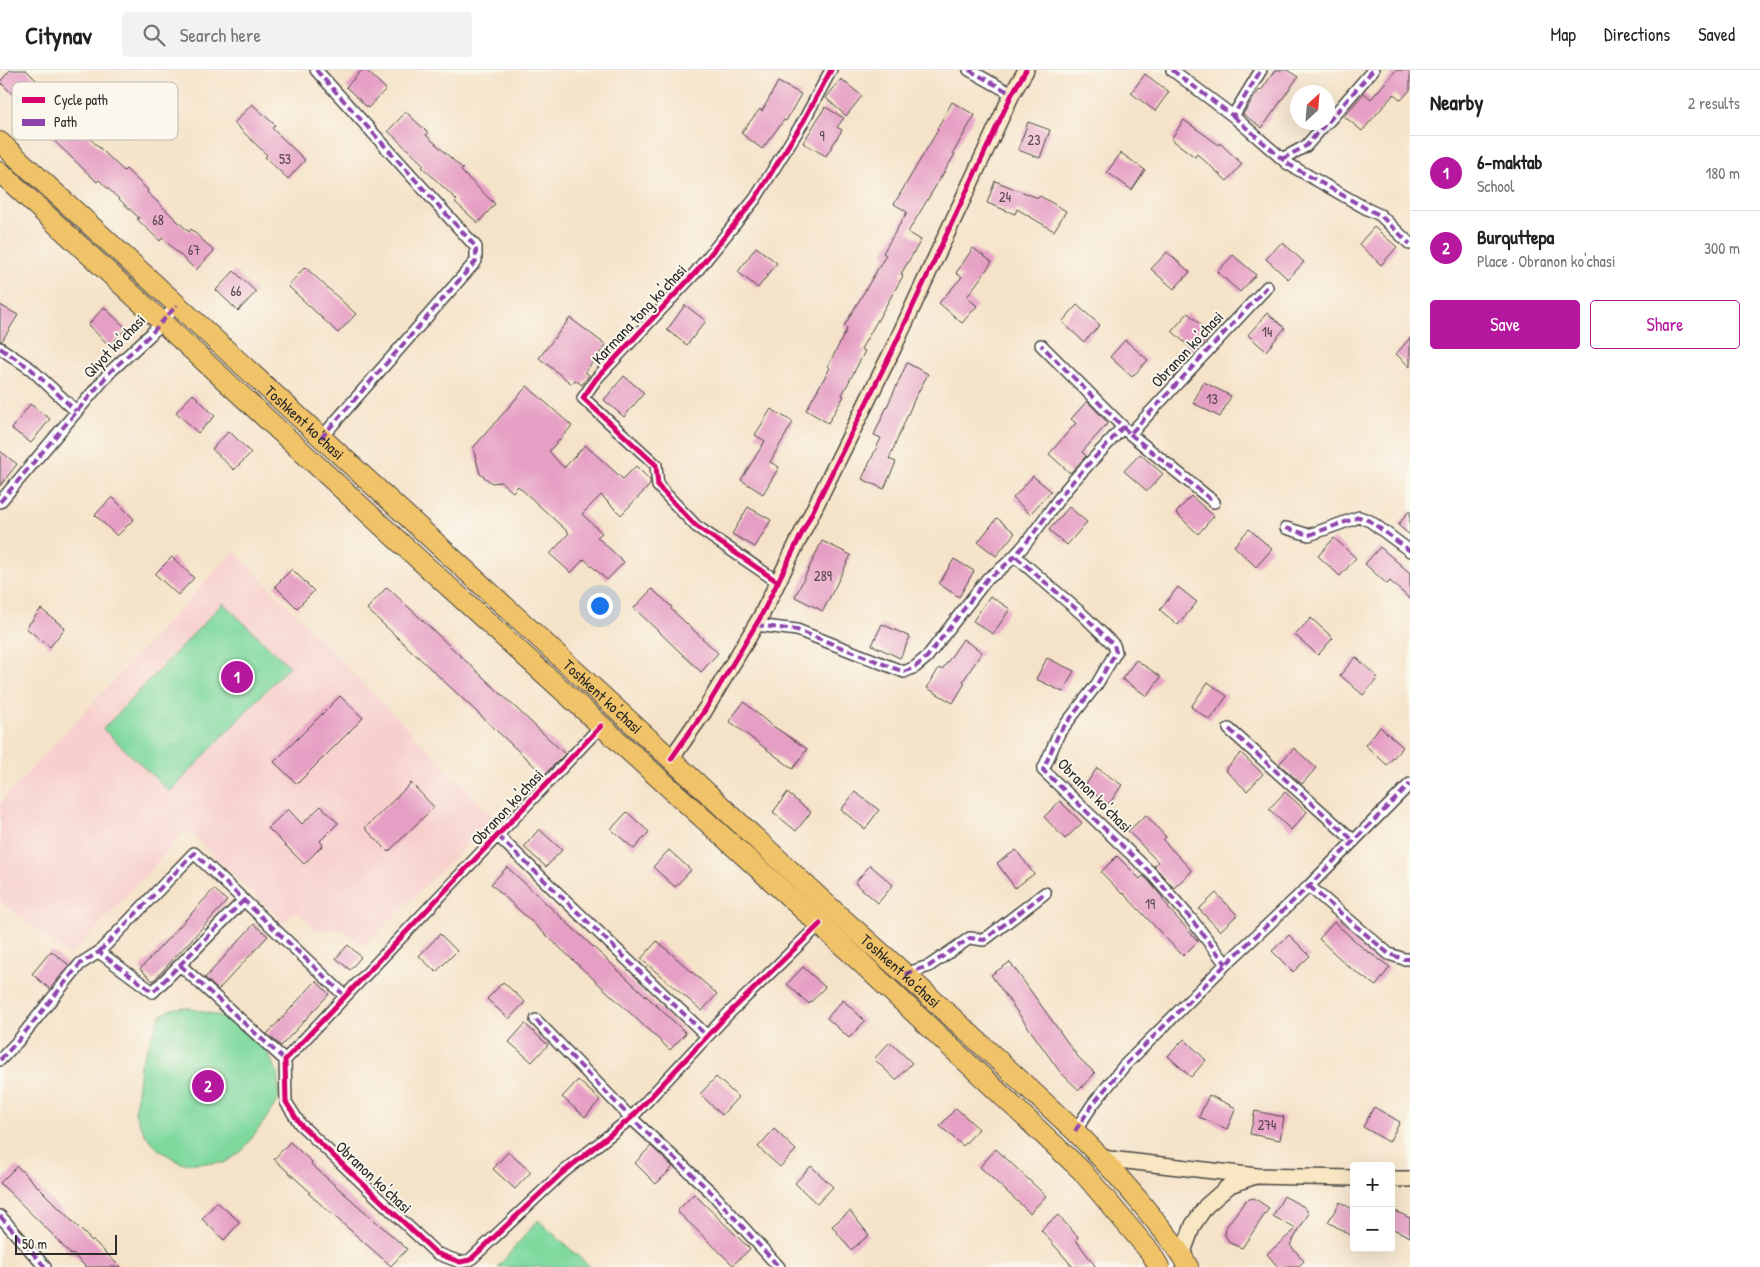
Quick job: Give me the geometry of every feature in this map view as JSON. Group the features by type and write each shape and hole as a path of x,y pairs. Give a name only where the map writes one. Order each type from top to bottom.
{"highway":[{"name":"Toshkent ko'chasi","path":"0,142 1075,1131 1144,1206 1185,1261"},
{"name":"Toshkent ko'chasi","path":"0,172 385,529 820,924 1081,1170 1151,1253 1159,1267"}],"street":[{"path":"316,70 476,247 476,261 321,438"},
{"name":"Karmana tong ko'chasi","path":"778,582 696,526 658,486 656,465 583,398 596,379 696,272 755,199 804,122 831,70"},
{"path":"969,70 1012,94"},
{"path":"671,759 705,710 756,625 893,349 1012,94 1026,70"},
{"path":"1172,70 1233,116 1288,164 1380,215 1410,244"},
{"path":"1233,116 1261,70"},
{"path":"1335,113 1373,70"},
{"path":"1282,159 1306,146 1320,130"},
{"name":"Obranon ko'chasi","path":"756,625 797,630 904,672 916,667 927,657 988,579 1016,557 1069,487 1267,287"},
{"name":"Qiyot ko'chasi","path":"0,502 111,371 150,335 177,305"},
{"path":"1041,344 1127,430 1214,502"},
{"path":"0,348 32,369 76,411"},
{"path":"1286,528 1309,535 1359,517 1370,521 1410,552"},
{"name":"Obranon ko'chasi","path":"1016,557 1114,644 1116,652 1097,684 1059,733 1043,770 1152,874 1191,919 1226,964"},
{"name":"Obranon ko'chasi","path":"601,726 285,1060 286,1102 300,1124 436,1253 460,1262 470,1260 561,1174 631,1118 707,1036 820,924"},
{"path":"1229,729 1354,841"},
{"path":"1075,1131 1093,1104 1124,1066 1226,964 1309,886 1410,784"},
{"name":"Obranon ko'chasi","path":"498,836 707,1036"},
{"path":"0,1060 80,964 99,952 194,853 345,996"},
{"path":"1309,886 1389,954 1410,959"},
{"path":"905,974 928,966 970,938 984,940 1045,893"},
{"path":"99,952 153,992 244,900"},
{"path":"180,965 285,1060"},
{"path":"536,1020 631,1118 711,1192 779,1267"},
{"path":"1101,1158 1256,1176 1350,1178"},
{"path":"1185,1261 1194,1225 1206,1206 1230,1185 1256,1176"},
{"path":"1395,1179 1410,1179"},
{"path":"0,1216 45,1267"}],"shaded area":[{"path":"234,551 495,818 363,946 343,930 317,930 296,911 284,923 187,830 70,956 0,901 0,803"}],"green space":[{"path":"223,603 289,666 170,792 103,729"},
{"path":"184,1007 225,1017 248,1031 266,1050 278,1074 279,1098 242,1151 224,1163 181,1163 159,1150 144,1133 135,1113 140,1065 160,1016 171,1009"},
{"path":"538,1220 590,1267 498,1267"}],"building":[{"path":"10,70 26,70 38,82 12,82 12,93 0,82"},
{"path":"362,70 366,70 386,89 368,108 346,87"},
{"path":"1275,70 1287,70 1298,77 1292,85 1290,85 1290,88 1262,128 1243,114 1259,90 1261,91"},
{"path":"1396,70 1410,70 1410,90 1401,100 1394,94 1362,131 1344,116 1364,93 1371,99"},
{"path":"1145,74 1169,92 1155,111 1131,93"},
{"path":"841,79 862,96 846,116 826,98"},
{"path":"778,82 801,94 786,121 784,120 762,149 741,133 760,109 762,111"},
{"path":"952,102 975,115 953,153 955,154 908,232 921,240 901,274 903,276 861,349 865,351 842,395 844,396 828,423 806,410 830,368 828,366 847,329 844,326 886,255 883,253 907,212 894,204 938,130"},
{"path":"252,104 275,125 272,128 305,160 288,179 265,157 267,155 234,123"},
{"path":"825,107 844,118 837,127 842,130 826,156 803,143"},
{"path":"406,112 428,133 426,135 463,169 461,171 495,204 478,223 422,167 424,165 388,131"},
{"path":"1184,120 1219,145 1220,143 1242,164 1227,181 1197,154 1195,157 1171,139"},
{"path":"1028,122 1050,130 1040,158 1018,150"},
{"path":"53,140 91,140 124,171 126,169 189,232 191,229 214,251 196,270 162,238 160,241 99,180 97,182"},
{"path":"1121,153 1145,170 1132,190 1107,172"},
{"path":"995,181 1038,198 1040,196 1066,211 1054,231 1017,209 1015,214 987,203"},
{"path":"1374,227 1397,247 1381,265 1359,244"},
{"path":"1282,242 1304,262 1288,279 1266,259"},
{"path":"756,247 777,263 758,288 738,272"},
{"path":"973,248 992,262 967,297 977,306 962,323 939,303 962,277 956,273"},
{"path":"1167,252 1190,272 1174,289 1151,269"},
{"path":"1233,255 1256,275 1240,292 1217,272"},
{"path":"305,267 356,314 338,333 288,286"},
{"path":"234,271 256,292 238,311 216,290"},
{"path":"0,305 18,315 2,341 0,341"},
{"path":"685,305 706,321 687,345 667,330"},
{"path":"1077,305 1100,325 1084,342 1062,322"},
{"path":"104,307 126,328 110,346 88,325"},
{"path":"1188,313 1210,333 1194,351 1172,331"},
{"path":"1267,313 1285,328 1266,351 1248,335"},
{"path":"570,318 606,345 585,372 589,375 582,385 575,380 572,384 539,358"},
{"path":"1410,338 1410,367 1396,354"},
{"path":"1125,340 1148,360 1132,377 1110,357"},
{"path":"907,363 928,374 914,400 889,459 896,462 884,489 862,479 881,438 874,435"},
{"path":"624,376 644,393 624,417 604,400"},
{"path":"1204,382 1231,396 1220,417 1193,403"},
{"path":"527,386 572,426 549,451 564,468 585,445 623,479 636,466 650,480 650,485 621,515 601,495 582,514 602,533 597,537 624,562 607,580 584,559 571,573 550,554 569,533 518,486 513,492 501,482 492,483 480,474 473,448"},
{"path":"193,394 215,416 198,433 176,412"},
{"path":"1087,401 1108,423 1082,452 1086,456 1070,473 1049,454 1076,423 1071,419"},
{"path":"30,404 50,419 31,443 12,429"},
{"path":"771,409 793,422 770,462 779,467 763,494 741,480 765,441 755,435"},
{"path":"229,431 251,453 234,470 212,449"},
{"path":"0,451 17,464 0,486"},
{"path":"1140,454 1163,474 1147,491 1124,471"},
{"path":"1033,476 1051,491 1030,514 1013,498"},
{"path":"1191,496 1214,516 1198,534 1176,513"},
{"path":"112,497 134,519 117,536 95,515"},
{"path":"748,507 771,520 755,547 732,534"},
{"path":"1069,507 1087,522 1067,545 1049,530"},
{"path":"1410,510 1410,535 1398,525"},
{"path":"997,518 1015,533 996,556 978,542"},
{"path":"1249,529 1272,549 1256,567 1234,546"},
{"path":"1334,538 1356,558 1340,576 1318,556"},
{"path":"822,541 851,555 823,611 795,597"},
{"path":"1380,547 1410,573 1410,599 1390,581 1387,584 1365,564"},
{"path":"172,557 194,578 178,595 155,574"},
{"path":"954,559 974,571 959,597 939,584"},
{"path":"292,569 314,591 297,608 275,586"},
{"path":"387,587 565,754 544,775 367,609"},
{"path":"1178,587 1197,602 1178,625 1160,610"},
{"path":"652,589 718,653 701,672 634,608"},
{"path":"990,596 1010,609 993,634 973,621"},
{"path":"41,609 65,628 50,647 26,628"},
{"path":"1311,618 1333,638 1318,655 1295,635"},
{"path":"882,624 910,637 900,658 872,645"},
{"path":"963,639 982,652 963,681 965,683 953,703 927,688 939,668 942,670"},
{"path":"1356,657 1378,678 1363,695 1340,675"},
{"path":"1047,658 1074,671 1063,692 1036,679"},
{"path":"1136,660 1161,677 1147,696 1122,679"},
{"path":"1208,682 1227,696 1210,720 1191,707"},
{"path":"340,696 363,718 297,784 274,762"},
{"path":"744,702 767,722 807,749 793,769 729,721"},
{"path":"1380,727 1403,747 1387,765 1365,745"},
{"path":"1294,748 1316,768 1302,784 1279,764"},
{"path":"1241,753 1263,774 1247,791 1225,770"},
{"path":"1097,768 1122,785 1109,804 1084,787"},
{"path":"411,783 434,807 388,852 365,828"},
{"path":"855,792 879,810 865,829 841,810"},
{"path":"1285,792 1307,812 1291,830 1269,809"},
{"path":"787,793 811,812 796,831 773,812"},
{"path":"1060,801 1082,823 1065,839 1044,817"},
{"path":"321,806 338,823 320,841 323,845 304,864 268,828 288,809 302,824"},
{"path":"627,812 649,832 634,849 611,829"},
{"path":"1146,815 1166,837 1163,840 1192,871 1174,888 1154,866 1158,862 1128,831"},
{"path":"539,829 562,850 546,867 524,847"},
{"path":"669,850 691,870 675,887 653,867"},
{"path":"1016,850 1034,874 1015,888 997,863"},
{"path":"1117,856 1140,879 1143,876 1147,879 1163,898 1168,908 1198,941 1183,956 1101,872"},
{"path":"870,865 893,885 878,903 855,883"},
{"path":"507,867 686,1033 670,1050 491,884"},
{"path":"214,889 227,901 153,981 140,969"},
{"path":"1216,893 1237,915 1220,931 1199,909"},
{"path":"1334,922 1364,949 1390,967 1376,986 1349,967 1319,939"},
{"path":"254,924 268,936 218,990 205,978"},
{"path":"440,934 457,951 436,972 419,956"},
{"path":"1289,935 1310,956 1293,972 1272,951"},
{"path":"657,941 717,994 702,1011 641,959"},
{"path":"348,945 361,957 350,970 336,958"},
{"path":"51,951 69,965 50,989 32,974"},
{"path":"1010,962 1078,1057 1095,1073 1079,1090 1060,1072 991,975"},
{"path":"803,967 825,987 809,1004 787,984"},
{"path":"316,981 329,994 281,1046 267,1034"},
{"path":"503,982 525,1002 509,1019 487,999"},
{"path":"843,1000 865,1021 849,1038 827,1018"},
{"path":"525,1024 548,1045 532,1062 509,1042"},
{"path":"1184,1039 1206,1060 1191,1077 1168,1056"},
{"path":"890,1042 912,1063 896,1080 874,1059"},
{"path":"716,1077 738,1097 722,1115 700,1094"},
{"path":"578,1080 600,1100 585,1117 562,1097"},
{"path":"1209,1095 1236,1108 1227,1129 1199,1117"},
{"path":"1374,1107 1400,1122 1389,1142 1363,1127"},
{"path":"956,1108 979,1129 963,1146 940,1126"},
{"path":"1255,1111 1284,1117 1280,1140 1250,1134"},
{"path":"774,1129 796,1150 780,1167 758,1147"},
{"path":"290,1142 312,1162 311,1164 407,1249 391,1266 308,1193 310,1192 274,1159"},
{"path":"651,1146 673,1167 656,1184 635,1163"},
{"path":"996,1149 1046,1196 1030,1213 980,1167"},
{"path":"508,1152 531,1172 515,1189 493,1169"},
{"path":"17,1166 120,1267 86,1267 73,1254 71,1255 0,1183"},
{"path":"811,1166 833,1187 817,1204 795,1183"},
{"path":"694,1194 750,1249 733,1265 677,1211"},
{"path":"1284,1196 1304,1207 1309,1213 1290,1245 1304,1261 1298,1267 1278,1267 1267,1254 1296,1229 1273,1216"},
{"path":"1254,1198 1269,1208 1242,1248 1230,1243 1225,1235 1226,1227 1246,1200"},
{"path":"217,1202 240,1222 224,1240 202,1219"},
{"path":"1340,1202 1350,1208 1350,1235 1328,1222"},
{"path":"850,1211 869,1235 851,1250 832,1226"},
{"path":"1395,1211 1410,1218 1410,1237 1395,1230"},
{"path":"1058,1215 1078,1237 1076,1240 1096,1267 1073,1267 1041,1230"}],"marked path":[{"path":"316,70 476,247 476,261 321,438"},
{"path":"969,70 1012,94"},
{"path":"1172,70 1233,116 1261,70"},
{"path":"1335,114 1373,70"},
{"path":"1233,116 1288,164 1380,215 1410,244"},
{"path":"1282,159 1306,146 1320,130"},
{"path":"1123,427 1130,434 1267,287"},
{"path":"0,502 111,371 150,335 177,305"},
{"path":"756,625 797,630 904,672 915,667 927,657 987,579 1000,570 1022,548 1068,487 1123,427 1041,345"},
{"path":"0,348 31,369 76,411"},
{"path":"1130,434 1214,502"},
{"path":"1286,528 1309,535 1359,517 1370,521 1410,551"},
{"path":"1016,557 1082,614 1114,645 1116,652 1097,684 1059,733 1043,770 1152,874 1191,919 1226,964"},
{"path":"1229,729 1354,841"},
{"path":"1075,1131 1093,1104 1124,1066 1224,966 1309,886 1410,784"},
{"path":"498,836 707,1036"},
{"path":"99,952 194,853 345,996"},
{"path":"1309,886 1389,954 1410,959"},
{"path":"905,974 929,966 970,938 984,940 1045,893"},
{"path":"0,1060 18,1041 80,964 99,952 153,992 244,900"},
{"path":"180,965 285,1060"},
{"path":"536,1020 631,1118 711,1192 779,1267"},
{"path":"0,1216 45,1267"}],"cycle path":[{"path":"778,582 696,526 658,486 656,465 583,398 596,379 696,272 755,199 803,122 831,70"},
{"path":"671,759 705,710 760,618 893,349 1012,94 1026,70"},
{"path":"601,726 285,1060 286,1102 300,1124 436,1253 460,1262 470,1260 561,1174 631,1118 727,1015 820,924"}],"place":[{"name":"6-maktab","path":"237,677"},
{"name":"Burquttepa","path":"208,1086"}]}
